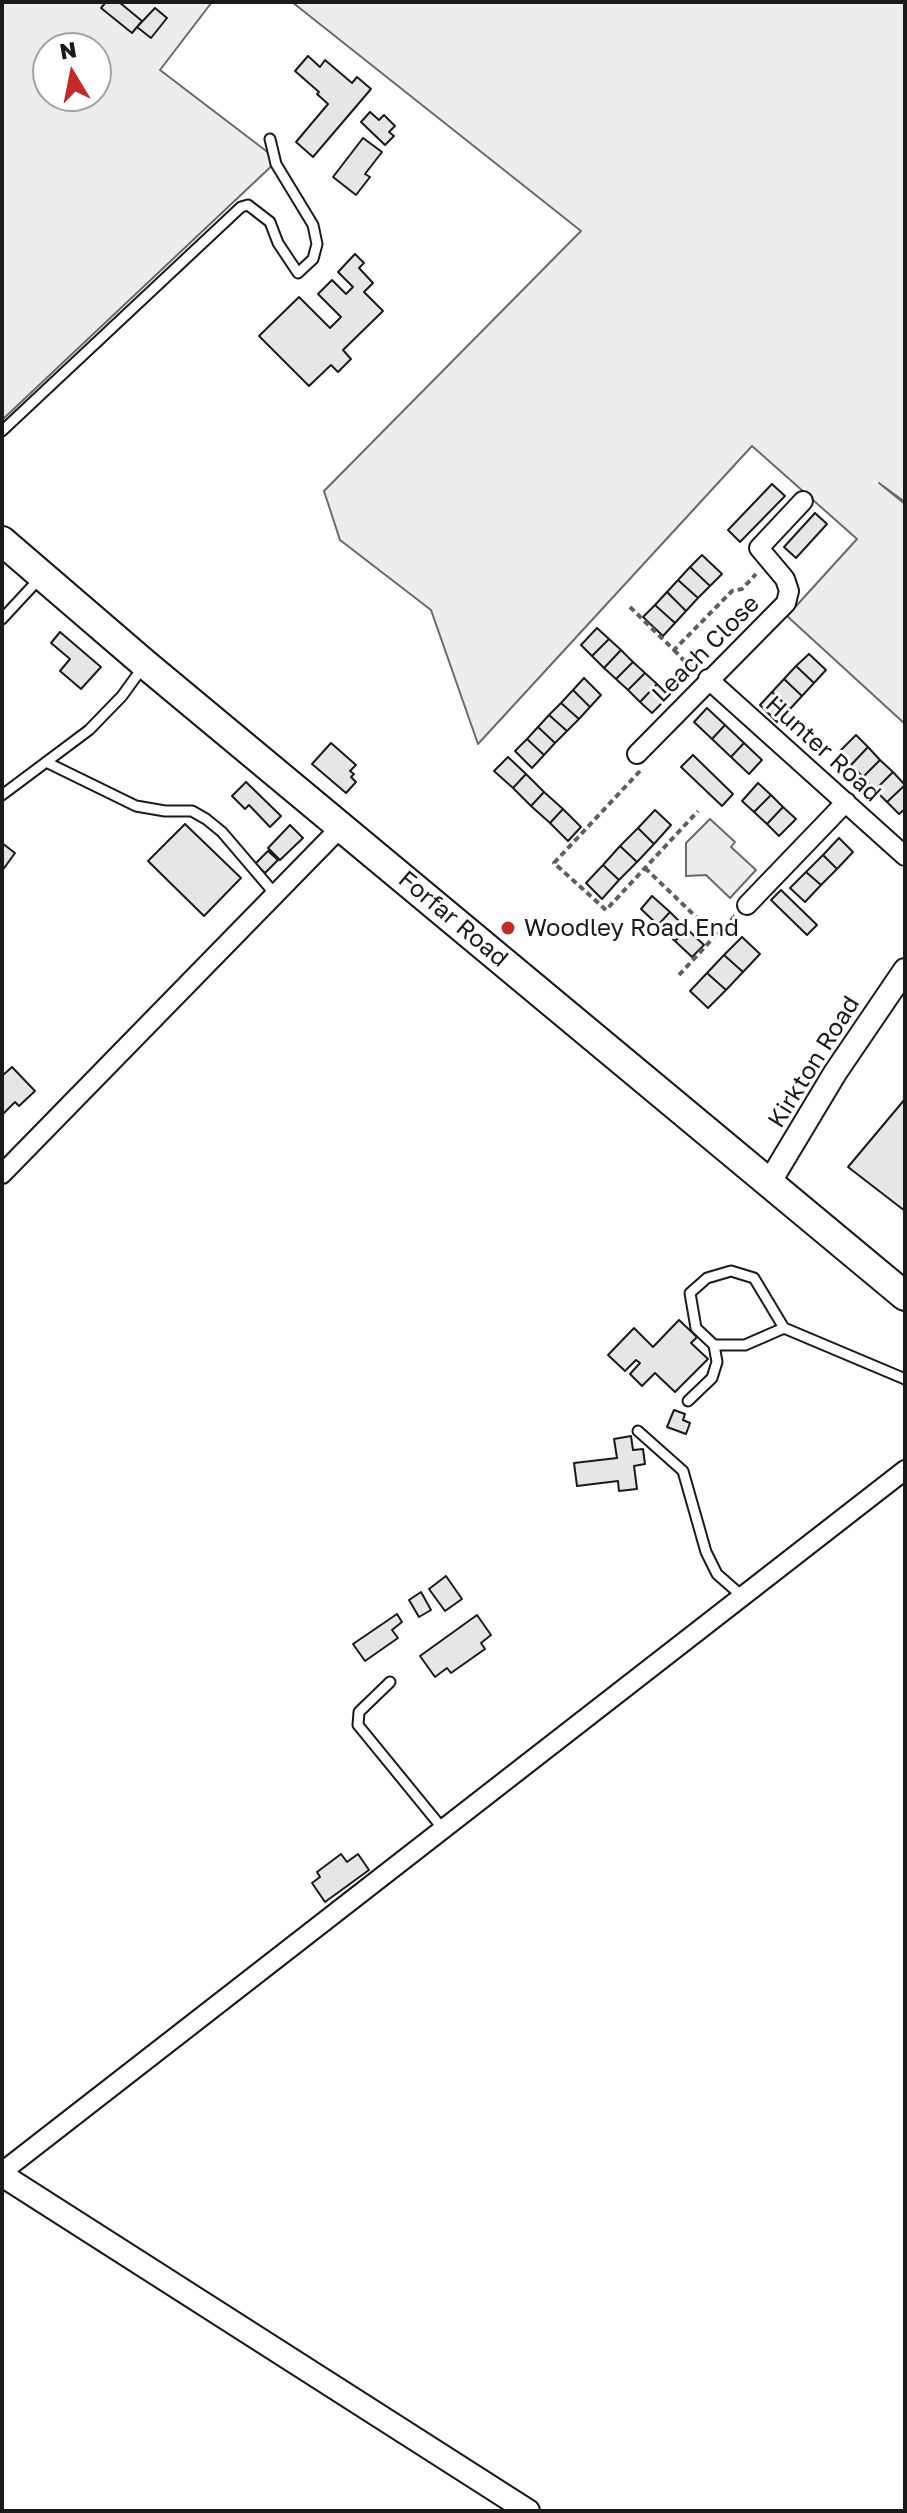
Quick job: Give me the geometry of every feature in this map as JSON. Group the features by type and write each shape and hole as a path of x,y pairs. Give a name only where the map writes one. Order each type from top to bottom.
{"main road":[{"name":"Forfar Road","path":"2,541 145,664 905,1296"}],"street":[{"path":"769,561 759,548 803,501"},
{"name":"Leach Close","path":"642,758 707,681 786,603 789,591 785,579 769,561"},
{"name":"Hunter Road","path":"707,681 905,856"},
{"path":"747,905 846,802"},
{"path":"2,1174 342,826"},
{"name":"Kirkton Road","path":"769,1183 852,1047 905,970"},
{"path":"528,2511 2,2173 905,1470"}],"lane":[{"path":"2,431 241,207 248,205 270,222 278,243 298,273 313,259 317,244 313,225 276,164 270,139"},
{"path":"2,619 42,575"},
{"path":"2,795 89,730 122,696 145,664"},
{"path":"46,762 136,806 165,811 192,811 206,819 222,832 275,894"},
{"path":"688,1401 712,1378 717,1362 714,1345 696,1328 690,1293 707,1278 731,1271 754,1278 784,1328 905,1379"},
{"path":"714,1345 745,1345 784,1328"},
{"path":"638,1431 683,1471 706,1552 717,1574 742,1596"},
{"path":"390,1682 359,1712 358,1725 443,1829"}],"path":[{"path":"674,650 732,591 742,589 769,561"},
{"path":"630,607 707,681"},
{"path":"642,758 554,863 606,910 698,811"},
{"path":"645,868 716,936"},
{"path":"679,975 747,905"}],"shaded area":[{"path":"2,2 212,2 160,70 278,160 2,420"},
{"path":"292,2 905,2 905,502 879,483 905,504 905,724 787,616 857,539 752,446 478,744 431,610 340,540 324,491 581,231"},
{"path":"710,819 735,842 731,847 756,870 730,898 706,875 686,876 686,843"}],"building":[{"path":"106,2 119,2 142,21 132,33 101,8"},
{"path":"155,8 167,18 151,38 137,27"},
{"path":"308,56 320,67 325,60 352,83 357,77 371,89 313,157 296,142 328,104 295,71"},
{"path":"370,112 379,120 384,115 395,126 389,132 394,136 385,145 361,122"},
{"path":"363,138 382,152 365,174 370,177 356,195 333,177"},
{"path":"355,254 364,263 359,268 373,283 364,292 383,311 343,350 351,359 338,372 331,365 309,386 259,336 299,297 330,328 341,317 318,294 332,280 346,294 353,287 338,272"},
{"path":"772,484 785,496 740,542 728,530"},
{"path":"815,513 827,524 796,558 784,547"},
{"path":"702,555 722,574 710,586 690,567"},
{"path":"690,567 710,586 698,598 678,580"},
{"path":"678,580 698,598 686,611 667,592"},
{"path":"667,592 686,611 675,623 655,605"},
{"path":"655,605 675,623 663,636 643,617"},
{"path":"597,628 609,639 592,656 581,645"},
{"path":"60,632 101,667 81,689 60,671 70,659 51,643"},
{"path":"609,639 621,650 604,668 592,656"},
{"path":"621,650 633,662 616,679 604,668"},
{"path":"809,654 826,670 814,683 796,666"},
{"path":"633,662 645,673 628,690 616,679"},
{"path":"796,666 814,683 802,696 784,679"},
{"path":"645,673 657,684 640,702 628,690"},
{"path":"584,678 601,695 590,707 573,690"},
{"path":"784,679 802,696 790,709 772,692"},
{"path":"657,684 669,696 652,713 640,702"},
{"path":"573,690 590,707 579,719 561,703"},
{"path":"772,692 790,709 777,722 760,705"},
{"path":"561,703 579,719 567,731 549,715"},
{"path":"707,708 725,725 712,739 694,722"},
{"path":"549,715 567,731 555,743 538,727"},
{"path":"725,725 744,743 731,757 712,739"},
{"path":"538,727 555,743 544,755 527,739"},
{"path":"856,735 868,747 851,765 839,752"},
{"path":"527,739 544,755 532,768 515,751"},
{"path":"331,743 356,765 350,771 356,782 346,793 312,764"},
{"path":"744,743 762,760 749,774 731,757"},
{"path":"868,747 880,760 863,777 851,765"},
{"path":"693,755 733,794 722,806 681,767"},
{"path":"508,757 526,774 513,788 494,771"},
{"path":"880,760 893,772 875,790 863,777"},
{"path":"893,772 905,785 887,802 875,790"},
{"path":"526,774 544,792 531,806 513,788"},
{"path":"246,782 281,816 270,827 249,805 245,809 232,796"},
{"path":"758,783 771,795 754,812 742,801"},
{"path":"905,785 905,809 899,814 887,802"},
{"path":"544,792 563,809 550,823 531,806"},
{"path":"771,795 783,807 767,824 754,812"},
{"path":"783,807 796,819 779,836 767,824"},
{"path":"563,809 581,827 568,841 550,823"},
{"path":"655,810 671,825 654,844 638,828"},
{"path":"185,824 241,878 204,916 148,861"},
{"path":"290,825 303,838 280,860 268,848"},
{"path":"638,828 654,844 637,862 620,846"},
{"path":"839,838 853,852 837,869 823,855"},
{"path":"2,843 15,853 2,871"},
{"path":"620,846 637,862 619,880 603,865"},
{"path":"268,851 278,860 265,873 255,864"},
{"path":"823,855 837,869 821,885 806,872"},
{"path":"603,865 619,880 602,899 586,883"},
{"path":"806,872 821,885 805,902 790,888"},
{"path":"781,890 817,925 807,935 771,900"},
{"path":"652,896 670,912 658,925 641,909"},
{"path":"670,912 687,929 675,941 658,925"},
{"path":"687,929 704,945 692,957 675,941"},
{"path":"742,937 760,954 743,972 724,955"},
{"path":"724,955 743,972 726,990 707,973"},
{"path":"707,973 726,990 708,1008 690,991"},
{"path":"12,1067 35,1091 19,1106 15,1102 2,1115 2,1076"},
{"path":"905,1099 905,1211 848,1167"},
{"path":"679,1320 697,1337 691,1343 708,1359 675,1392 655,1373 642,1386 630,1374 640,1363 636,1360 625,1371 608,1355 634,1328 653,1347"},
{"path":"674,1410 685,1414 683,1420 690,1423 686,1434 667,1427"},
{"path":"631,1436 633,1450 643,1449 645,1464 634,1466 637,1489 619,1491 618,1481 577,1486 574,1463 617,1458 614,1439"},
{"path":"446,1576 462,1599 445,1611 429,1589"},
{"path":"421,1592 431,1610 419,1617 409,1600"},
{"path":"397,1614 402,1622 392,1630 398,1638 365,1661 353,1644"},
{"path":"477,1615 491,1635 481,1643 485,1649 451,1673 447,1668 435,1677 420,1656"},
{"path":"341,1854 347,1862 358,1854 369,1870 325,1902 312,1883 320,1877 317,1872"}],"place":[{"name":"Woodley Road End","path":"508,928"}]}
